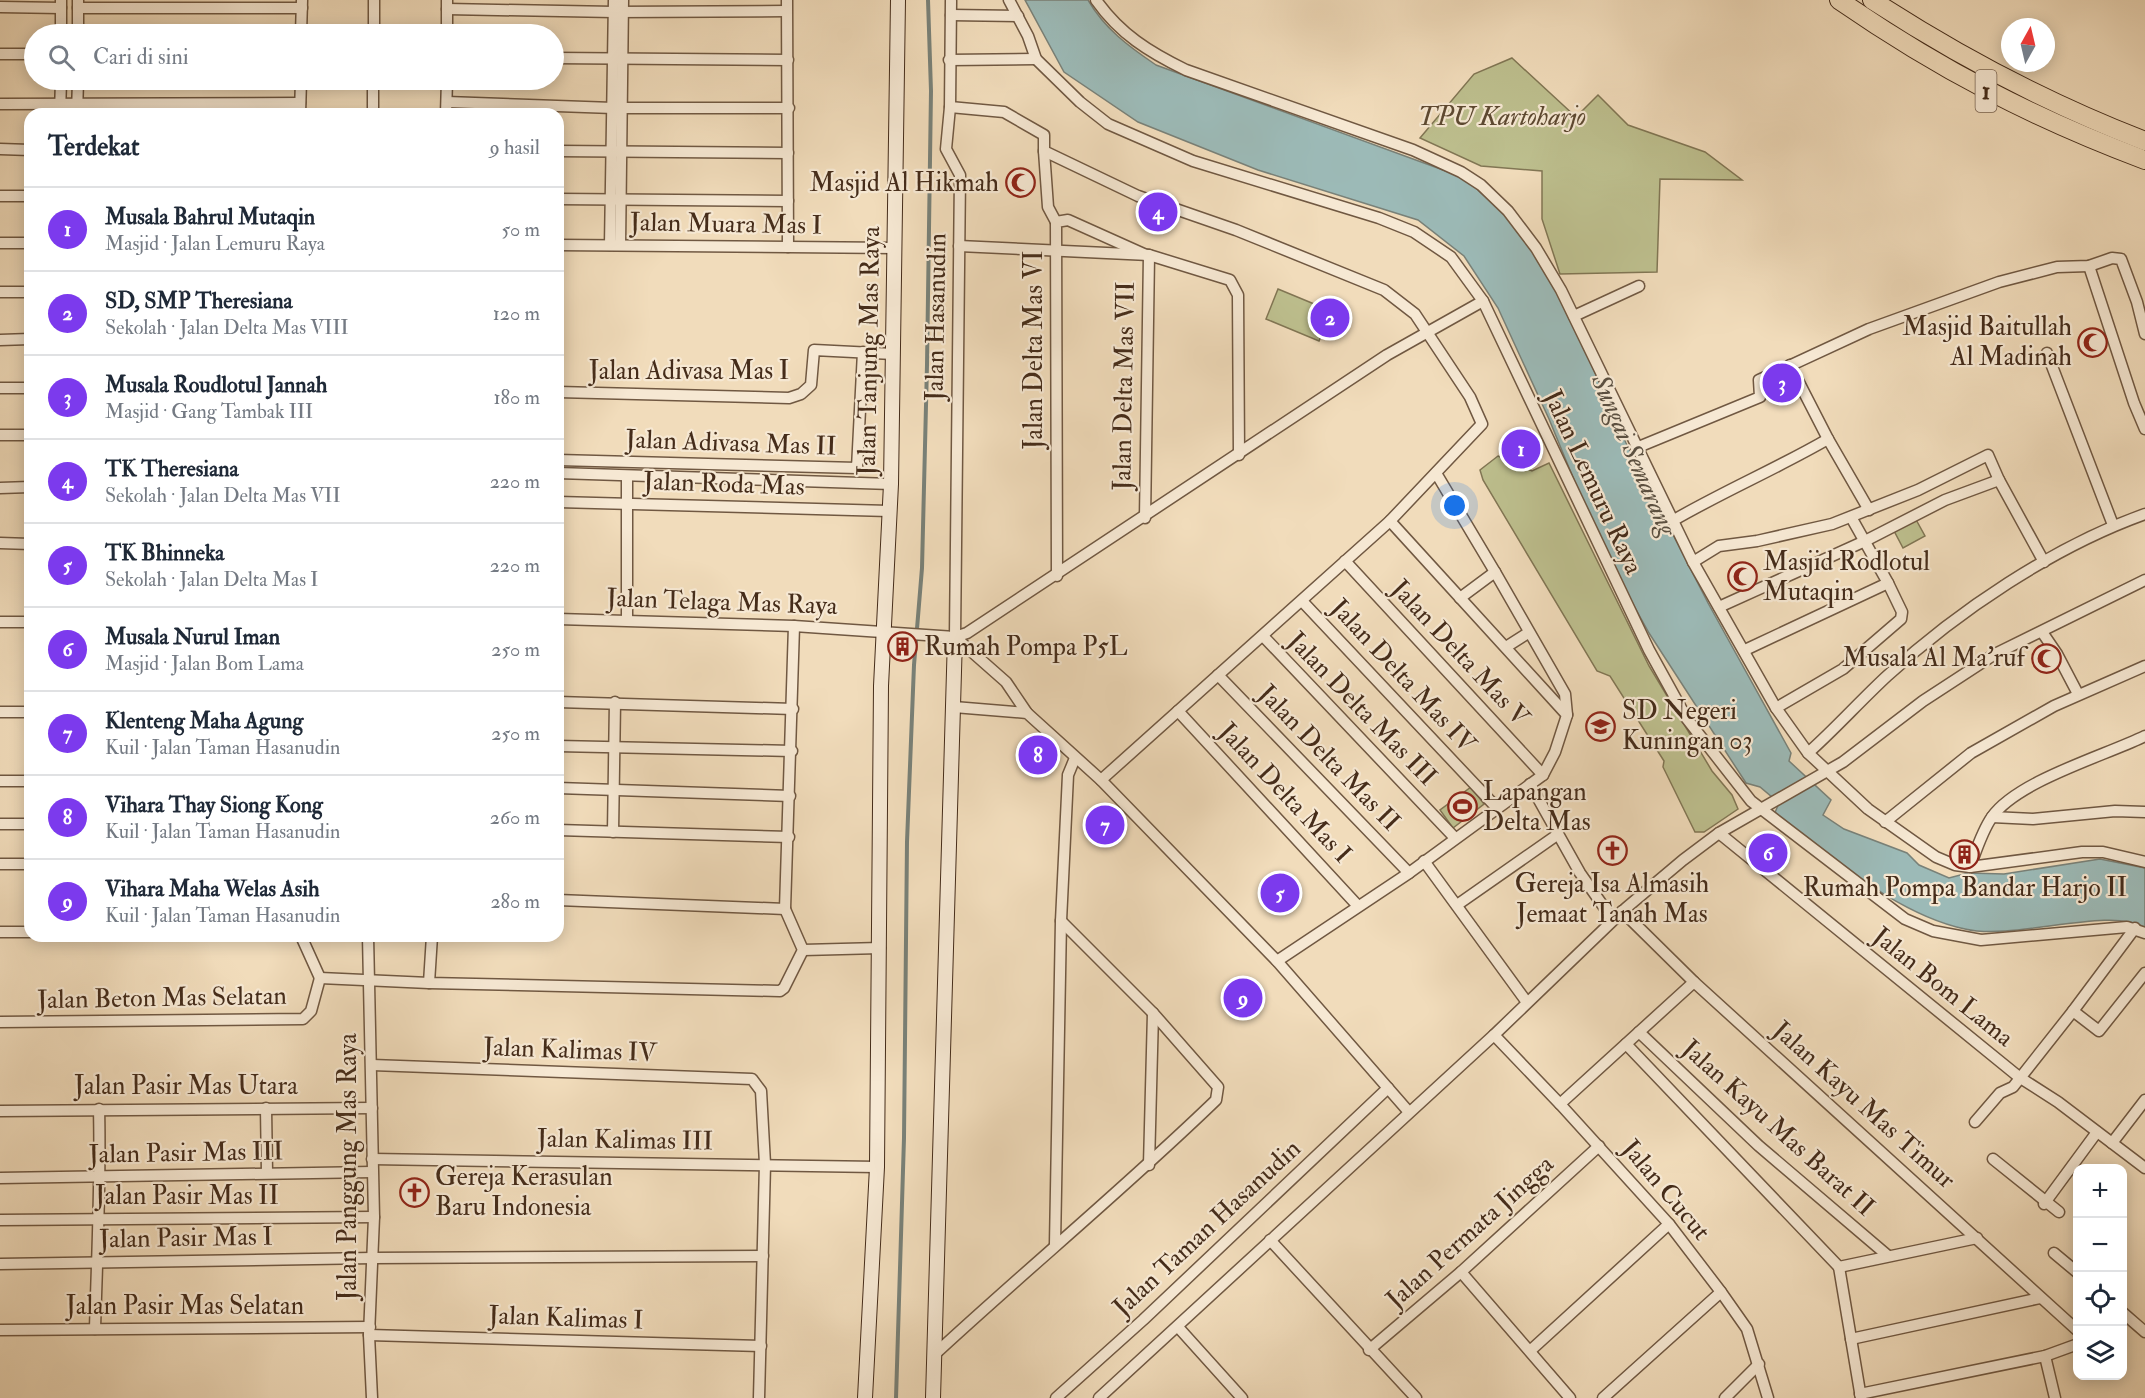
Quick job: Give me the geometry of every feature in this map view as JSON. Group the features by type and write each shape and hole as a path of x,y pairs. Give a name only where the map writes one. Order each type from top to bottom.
{"highway":[{"name":"1","path":"1839,0 1966,81 2041,118 2145,160"},
{"name":"1","path":"1872,0 1923,33 2032,92 2145,141"}],"street":[{"path":"374,0 374,24"},
{"path":"614,0 619,12"},
{"path":"615,245 619,12 623,0"},
{"name":"Jalan Tanjung Mas Raya","path":"865,1398 877,1167 881,686 888,632 898,0"},
{"name":"Jalan Lemuru Raya","path":"1009,0 1036,59 1080,102 1108,124 1156,147 1238,176 1379,218 1426,239 1451,257 1483,301 1654,660 1687,718 1751,801 1905,919 1933,931 1981,940 2140,931"},
{"path":"1096,0 1123,33 1159,57 1227,85 1413,150 1452,167 1481,185 1508,211 1529,238 1574,316 1693,562 1776,708 1822,774 1936,857 1955,865 1970,867 2082,852 2103,852 2145,862"},
{"name":"Jalan Hasanudin","path":"951,2 950,107 946,148 960,175 958,636"},
{"path":"0,7 61,4 61,24"},
{"path":"78,24 78,4 302,4 302,24"},
{"path":"447,24 447,5 619,12 787,6 788,247"},
{"path":"951,15 1018,16"},
{"path":"0,54 24,54"},
{"path":"564,58 788,60"},
{"path":"949,60 1036,59"},
{"path":"60,108 61,90"},
{"path":"77,108 78,90"},
{"path":"300,108 301,90"},
{"path":"373,90 373,108"},
{"path":"447,90 446,108 789,108"},
{"path":"0,104 48,108"},
{"path":"950,107 1004,112 1044,135 1048,207 1056,222"},
{"path":"0,149 24,150"},
{"path":"564,151 788,153"},
{"path":"1044,151 1138,196 1236,230 1384,290 1409,307 1428,332 1470,397 1482,424 1390,521 1101,780"},
{"path":"0,196 24,196"},
{"path":"564,199 788,201"},
{"name":"Jalan Delta Mas VI","path":"1057,576 1056,222 1068,220 1147,255"},
{"path":"0,243 24,243"},
{"name":"Jalan Muara Mas I","path":"564,245 894,248"},
{"path":"959,246 1147,255 1227,279 1235,286 1238,295 1239,455"},
{"name":"Jalan Delta Mas VII","path":"1145,518 1147,255"},
{"path":"1636,448 1760,397 1757,381 1869,329 1999,282 2057,267 2089,266 2112,258 2123,261 2145,334"},
{"path":"2089,266 2134,403 2145,429"},
{"path":"1574,316 1638,286"},
{"path":"0,292 24,292"},
{"path":"958,636 1057,576 1387,355 1483,301"},
{"path":"0,340 24,339"},
{"name":"Jalan Adivasa Mas I","path":"564,392 789,398 801,394 811,385 814,350 893,354"},
{"name":"Jalan Adivasa Mas II","path":"564,460 857,468 863,352"},
{"path":"2047,353 2113,525"},
{"path":"1790,365 1828,439 1869,510"},
{"path":"0,388 24,388"},
{"path":"0,435 24,435"},
{"path":"1674,520 1728,489 1799,456 1828,439"},
{"path":"1693,562 1719,546 1757,542 1851,517 1918,490 1988,455 1999,480 2044,562"},
{"path":"1277,961 1408,873 1543,775 1555,752 1567,715 1565,694 1436,473"},
{"name":"Jalan Roda Mas","path":"564,474 891,484"},
{"path":"627,477 627,620"},
{"path":"1719,607 1865,541 1945,500 1999,480"},
{"path":"0,488 24,487"},
{"name":"Jalan Roda Mas","path":"564,502 889,512"},
{"path":"1808,753 1924,645 2044,562 2113,525 2145,514"},
{"path":"1776,708 1843,669 1901,619 1902,612 1888,583 1851,517"},
{"path":"1390,521 1567,715"},
{"path":"0,543 24,544"},
{"name":"Jalan Delta Mas V","path":"1345,561 1543,775"},
{"path":"1460,598 1495,572"},
{"name":"Jalan Taman Hasanudin","path":"1099,1398 1178,1328 1408,1111 1494,1035 1526,1001 1622,911 1719,833 1822,774 1923,701 1995,654 2145,580"},
{"path":"1745,650 1888,583"},
{"name":"Jalan Delta Mas IV","path":"1302,601 1497,808"},
{"name":"Jalan Telaga Mas Raya","path":"564,619 794,626 958,636"},
{"path":"0,622 24,622"},
{"path":"794,626 792,751 785,909 803,950 880,948"},
{"path":"2042,632 2057,654 2078,694"},
{"path":"1506,647 1528,633"},
{"path":"933,1398 958,636"},
{"path":"958,636 1006,682 1027,713 1101,780 1277,961 1408,1111"},
{"name":"Jalan Delta Mas III","path":"1263,636 1455,838"},
{"path":"1885,822 1971,753 2078,694 2145,666"},
{"name":"Jalan Delta Mas II","path":"1218,675 1408,873"},
{"path":"564,702 793,709"},
{"path":"613,832 615,702"},
{"path":"954,707 1027,713"},
{"name":"Jalan Delta Mas I","path":"1178,711 1358,906"},
{"path":"0,712 24,712"},
{"path":"1970,867 1992,817 2005,802 2027,787 2145,736"},
{"path":"564,746 792,751"},
{"path":"1055,1244 1061,921 1068,775 1075,758"},
{"path":"0,781 24,781"},
{"path":"1530,784 1557,835 1613,920"},
{"path":"564,788 790,796"},
{"path":"1992,817 2033,819 2115,811 2145,812"},
{"path":"0,824 24,824"},
{"path":"564,830 789,837"},
{"name":"Jalan Bom Lama","path":"1719,833 2019,1077 2145,1168"},
{"path":"1457,905 1557,835"},
{"path":"1424,861 1526,1001"},
{"path":"0,864 24,864"},
{"path":"564,900 785,909"},
{"name":"Jalan Kayu Mas Timur","path":"1622,911 1694,982 2073,1327"},
{"path":"935,1354 1055,1244 1149,1165 1216,1100 1219,1092 1218,1087 1153,1013 1061,921"},
{"path":"1975,1122 2000,1093 2013,1087 2140,931"},
{"path":"0,932 24,932"},
{"path":"304,942 320,978"},
{"name":"Jalan Panggung Mas Raya","path":"368,942 374,1217 370,1331 372,1398"},
{"path":"429,983 432,942"},
{"name":"Jalan Beton Mas Selatan","path":"0,1022 303,1018 311,1011 320,978 429,983 776,991 784,988 803,950"},
{"path":"2073,1011 2099,1031 2145,973"},
{"path":"1560,1104 1694,982"},
{"path":"1149,1165 1153,1013"},
{"name":"Jalan Kayu Mas Barat II","path":"1639,1032 1760,1146 1887,1255"},
{"name":"Jalan Cucut","path":"1494,1035 1669,1224 1747,1329 1768,1398"},
{"path":"1626,1044 1839,1267 1860,1396 2044,1356 2073,1346"},
{"name":"Jalan Kalimas IV","path":"372,1065 752,1079 761,1091 765,1164"},
{"name":"Jalan Taman Hasanudin","path":"1056,1398 1143,1320 1388,1089"},
{"path":"2112,1143 2145,1100"},
{"path":"266,1108 267,1173"},
{"name":"Jalan Pasir Mas Utara","path":"0,1112 99,1109 372,1108"},
{"path":"95,1329 97,1220 101,1178 99,1109"},
{"path":"2045,1202 2097,1132"},
{"name":"Jalan Permata Jingga","path":"1369,1350 1461,1272 1599,1146"},
{"name":"Jalan Kalimas III","path":"372,1159 877,1167"},
{"path":"1993,1159 2059,1212"},
{"path":"759,1398 765,1164"},
{"name":"Jalan Pasir Mas III","path":"0,1178 372,1172"},
{"name":"Jalan Pasir Mas II","path":"0,1220 374,1217"},
{"path":"1531,1350 1669,1224"},
{"path":"1839,1267 1887,1255 1977,1238"},
{"path":"1270,1240 1369,1350 1416,1398"},
{"path":"2054,1253 2077,1272"},
{"name":"Jalan Pasir Mas I","path":"0,1264 373,1258 763,1256"},
{"path":"1461,1272 1531,1350 1570,1398"},
{"path":"1603,1398 1720,1292"},
{"path":"1851,1339 2040,1298"},
{"path":"2127,1316 2145,1332"},
{"path":"1178,1328 1242,1398"},
{"name":"Jalan Pasir Mas Selatan","path":"0,1330 370,1331"},
{"name":"Jalan Kalimas I","path":"370,1331 761,1346"},
{"path":"2044,1356 2055,1398"},
{"path":"1725,1398 1759,1364"}],"green space":[{"name":"TPU Kartoharjo","path":"1512,58 1576,117 1598,95 1628,125 1705,152 1742,180 1660,179 1657,272 1560,274 1542,219 1542,171 1481,166 1420,138 1474,74"},
{"path":"1278,289 1331,311 1319,341 1266,319"},
{"path":"1498,456 1532,471 1549,463 1649,666 1712,771 1732,795 1738,809 1704,832 1695,832 1663,767 1664,761 1610,676 1597,671 1483,480 1480,470"},
{"path":"1914,516 1925,536 1903,548 1892,527"},
{"name":"Lapangan Delta Mas","path":"1471,787 1484,804 1453,828 1440,810"}],"water":[{"path":"1025,0 1088,0 1102,20 1118,36 1156,65 1465,178 1510,219 1528,243 1568,311 1626,443 1708,603 1791,753 1789,761 1831,800 1823,815 1844,829 1907,853 1919,865 1949,878 1968,873 2004,874 2100,859 2145,868 2145,927 2108,920 2009,931 1965,929 1914,911 1889,897 1841,865 1774,815 1779,803 1760,787 1746,783 1649,633 1602,548 1549,419 1498,308 1464,256 1418,220 1258,170 1138,122 1064,72"}],"waterway":[{"path":"896,1398 904,1138 907,842 914,665 922,568 927,365 931,91 928,0"}],"place":[{"name":"Masjid Al Hikmah","path":"1020,183"},
{"name":"TK Theresiana","path":"1158,212"},
{"name":"SD, SMP Theresiana","path":"1330,318"},
{"name":"Masjid Baitullah Al Madinah","path":"2093,342"},
{"name":"Musala Roudlotul Jannah","path":"1782,383"},
{"name":"Musala Bahrul Mutaqin","path":"1521,449"},
{"name":"Masjid Rodlotul Mutaqin","path":"1742,577"},
{"name":"Rumah Pompa P5L","path":"903,647"},
{"name":"Musala Al Ma'ruf","path":"2046,658"},
{"name":"SD Negeri Kuningan 03","path":"1601,726"},
{"name":"Vihara Thay Siong Kong","path":"1038,755"},
{"name":"Lapangan Delta Mas","path":"1462,807"},
{"name":"Klenteng Maha Agung","path":"1105,825"},
{"name":"Gereja Isa Almasih Jemaat Tanah Mas","path":"1612,850"},
{"name":"Musala Nurul Iman","path":"1768,853"},
{"name":"Rumah Pompa Bandar Harjo II","path":"1965,854"},
{"name":"TK Bhinneka","path":"1280,893"},
{"name":"Vihara Maha Welas Asih","path":"1243,998"},
{"name":"Gereja Kerasulan Baru Indonesia","path":"414,1192"}],"water label":[{"name":"Sungai Semarang","path":"1634,455"}]}
